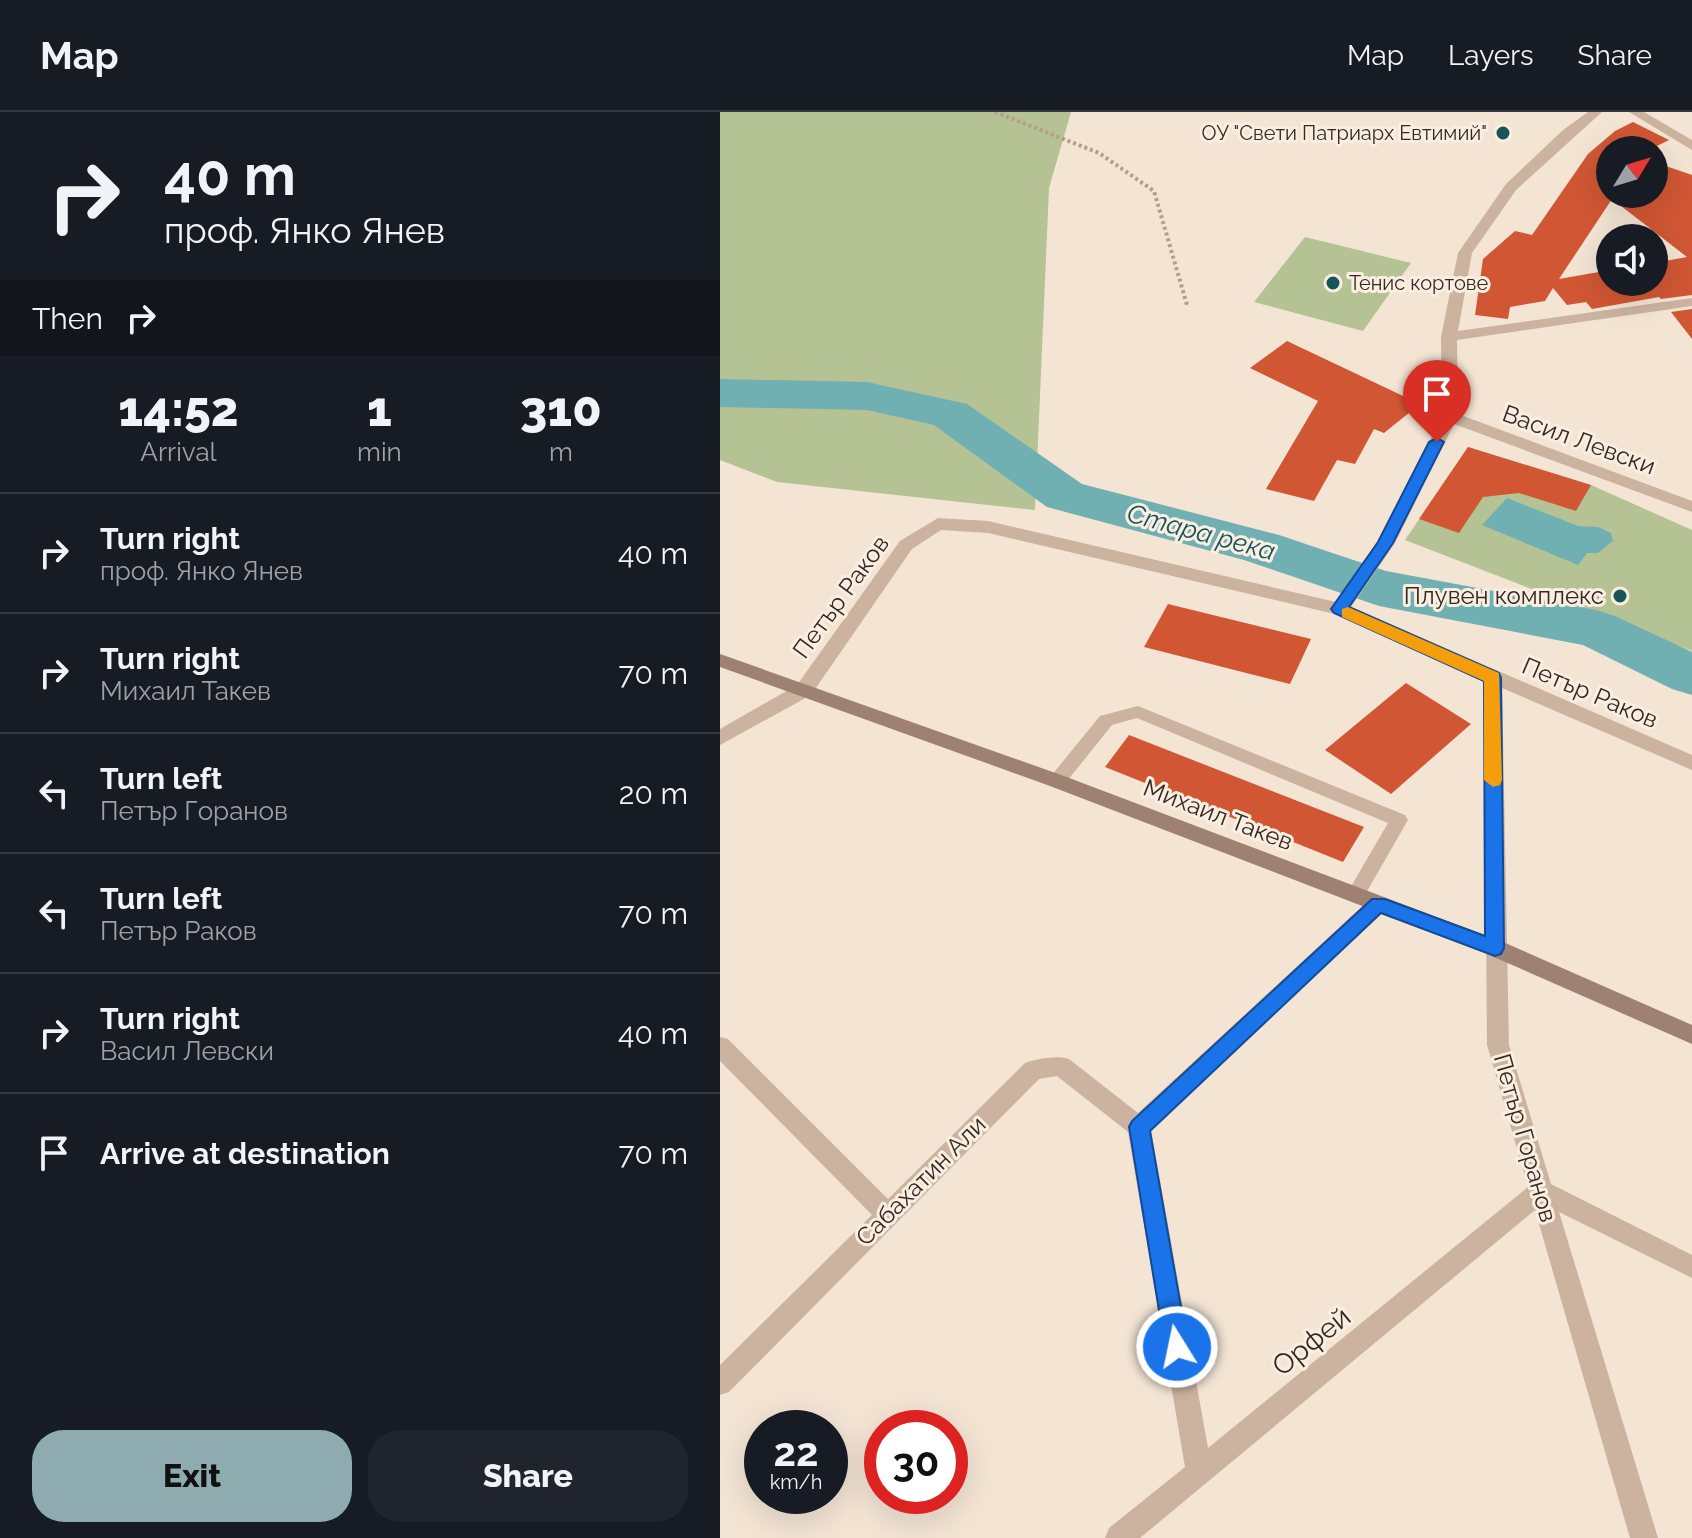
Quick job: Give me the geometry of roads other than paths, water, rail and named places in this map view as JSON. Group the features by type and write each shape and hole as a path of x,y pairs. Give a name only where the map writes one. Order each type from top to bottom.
{"main road":[{"name":"Михаил Такев","path":"720,660 1057,781 1495,948 1692,1035"}],"street":[{"path":"1340,609 1386,543 1450,417 1449,337 1465,253 1511,187 1568,133 1596,112"},
{"path":"1635,112 1692,146"},
{"path":"1449,337 1692,302"},
{"name":"Васил Левски","path":"1450,417 1692,507"},
{"name":"Петър Раков","path":"804,690 906,545 938,524 988,527 1340,609 1692,763"},
{"name":"Петър Горанов","path":"1493,678 1498,1045 1644,1538"},
{"path":"720,738 804,690"},
{"path":"1199,1472 1139,1127 1378,904"},
{"path":"720,1046 887,1214"},
{"name":"Сабахатин Али","path":"720,1383 1033,1070 1061,1066 1139,1127"},
{"path":"1541,1191 1692,1267"},
{"name":"Орфей","path":"1119,1538 1541,1191"}],"lane":[{"path":"1057,781 1106,720 1138,712 1399,820 1355,895"}],"water":[{"path":"1507,498 1578,526 1598,527 1611,533 1613,541 1598,553 1587,553 1578,565 1482,525"}],"waterway":[{"name":"Стара река","path":"720,393 867,396 950,414 1065,496 1261,547 1379,588 1596,629 1692,675"}],"place":[{"name":"ОУ \"Свети Патриарх Евтимий\"","path":"1503,133"},
{"name":"Тенис кортове","path":"1333,283"},
{"name":"Плувен комплекс","path":"1620,596"}]}
